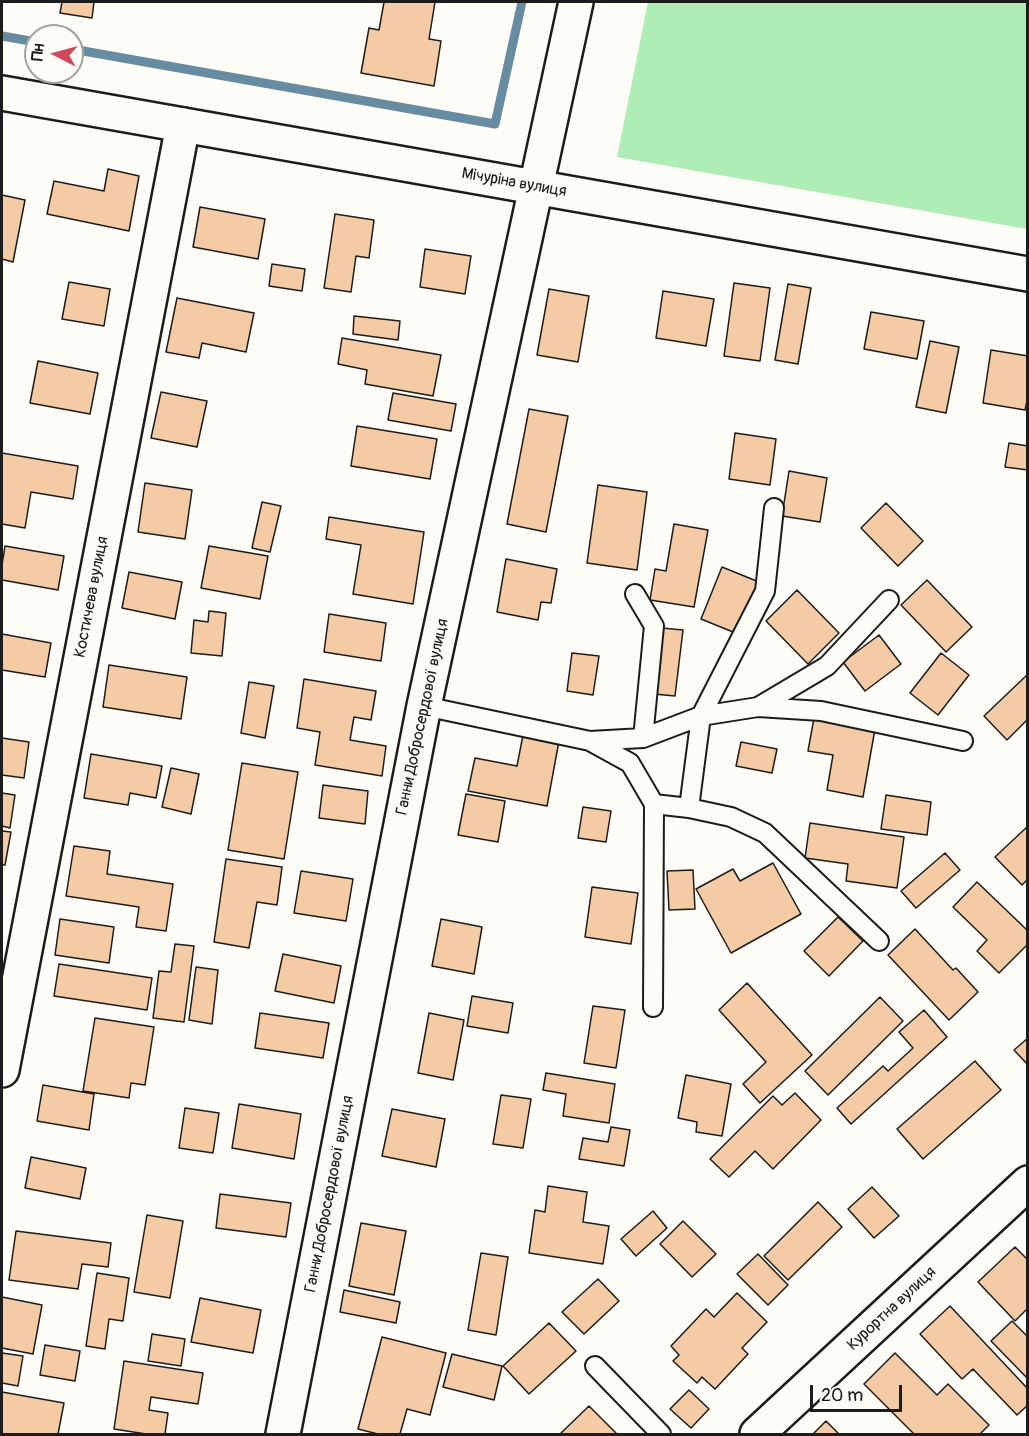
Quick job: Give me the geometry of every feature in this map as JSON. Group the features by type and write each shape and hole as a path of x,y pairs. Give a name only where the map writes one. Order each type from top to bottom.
{"street":[{"name":"Ганни Добросердової вулиця","path":"283,1434 424,706 576,2"},
{"name":"Мічуріна вулиця","path":"2,93 1028,274"},
{"name":"Костичева вулиця","path":"2,1070 183,125"},
{"name":"Курортна вулиця","path":"757,1434 1028,1183"}],"lane":[{"path":"689,808 701,716 765,591 774,508"},
{"path":"635,594 654,626 643,738"},
{"path":"758,707 827,666 889,600"},
{"path":"424,706 590,741 643,738 701,716 758,707 821,711 963,741"},
{"path":"590,741 630,763 654,804 653,1007"},
{"path":"654,804 689,808 730,817 765,832 879,941"},
{"path":"595,1366 661,1434"}],"green space":[{"path":"648,2 1027,2 1027,229 617,157"}],"building":[{"path":"62,2 94,2 92,18 60,13"},
{"path":"384,2 435,2 429,39 441,41 434,86 361,73 369,28 379,30"},
{"path":"108,169 139,176 129,231 47,214 54,181 104,191"},
{"path":"2,195 25,200 13,262 2,259"},
{"path":"200,207 265,219 258,259 193,247"},
{"path":"335,214 374,220 369,258 356,256 351,292 324,288"},
{"path":"425,249 471,256 465,294 420,287"},
{"path":"272,264 305,269 302,291 269,286"},
{"path":"69,282 110,289 104,326 62,319"},
{"path":"734,283 770,288 760,361 724,356"},
{"path":"788,284 811,288 798,364 775,360"},
{"path":"549,289 589,296 578,362 537,355"},
{"path":"663,291 714,299 706,346 656,338"},
{"path":"177,298 254,313 246,352 202,343 199,358 166,352"},
{"path":"871,312 924,321 917,359 864,349"},
{"path":"354,316 400,321 398,340 353,334"},
{"path":"342,338 441,355 433,396 365,384 367,370 338,364"},
{"path":"930,341 959,347 946,413 916,407"},
{"path":"991,350 1028,356 1028,396 1025,410 983,403"},
{"path":"38,361 98,373 90,414 30,403"},
{"path":"161,392 207,401 197,447 151,438"},
{"path":"393,393 456,404 451,431 388,420"},
{"path":"529,409 568,416 546,532 507,524"},
{"path":"357,426 437,439 430,479 351,466"},
{"path":"735,433 776,439 770,485 729,479"},
{"path":"1009,443 1028,446 1028,470 1005,467"},
{"path":"2,453 78,466 73,499 31,492 25,528 2,524"},
{"path":"789,471 827,478 820,522 782,516"},
{"path":"145,483 192,490 185,539 138,532"},
{"path":"598,485 647,492 637,570 587,563"},
{"path":"262,502 281,506 270,552 252,548"},
{"path":"886,503 923,541 898,566 861,528"},
{"path":"329,517 424,532 413,604 353,594 361,545 326,539"},
{"path":"674,524 708,530 694,607 650,600 655,569 666,571"},
{"path":"5,546 64,556 58,590 2,580"},
{"path":"209,546 268,556 260,599 201,588"},
{"path":"506,559 557,569 551,603 541,602 538,620 497,612"},
{"path":"722,567 759,582 738,634 701,619"},
{"path":"129,572 182,582 175,619 122,608"},
{"path":"927,580 972,627 946,652 901,605"},
{"path":"797,590 839,633 808,664 766,621"},
{"path":"209,611 226,613 222,656 191,653 194,620 208,622"},
{"path":"329,614 386,623 381,661 324,652"},
{"path":"662,628 683,630 675,696 654,694"},
{"path":"2,634 51,643 45,677 2,670"},
{"path":"879,635 901,664 865,691 843,662"},
{"path":"572,653 599,656 593,695 567,691"},
{"path":"941,653 969,675 938,715 910,693"},
{"path":"109,665 187,677 181,719 103,707"},
{"path":"1028,674 1028,719 1007,740 984,716"},
{"path":"304,679 376,691 371,720 354,717 350,740 386,746 382,776 315,765 320,732 297,728"},
{"path":"249,682 274,686 265,738 241,733"},
{"path":"814,718 875,729 863,797 827,790 833,755 808,751"},
{"path":"523,735 559,741 547,806 468,791 475,758 517,766"},
{"path":"2,738 29,742 24,778 2,775"},
{"path":"741,742 777,749 772,773 736,766"},
{"path":"91,754 162,766 156,798 130,793 128,805 84,798"},
{"path":"242,763 298,772 284,859 228,850"},
{"path":"171,768 199,774 191,814 162,807"},
{"path":"323,785 368,791 365,824 319,818"},
{"path":"2,793 15,795 10,828 2,826"},
{"path":"466,794 505,801 498,842 458,835"},
{"path":"886,795 931,802 927,835 881,829"},
{"path":"583,807 611,811 606,842 578,838"},
{"path":"810,823 904,837 897,888 846,881 848,864 805,858"},
{"path":"1028,826 1028,879 1022,885 995,857"},
{"path":"2,831 11,832 5,865 2,865"},
{"path":"74,846 110,851 107,874 173,884 166,931 136,927 139,907 66,896"},
{"path":"945,853 960,870 916,908 901,891"},
{"path":"226,859 282,867 277,905 257,902 249,948 214,942"},
{"path":"773,863 801,914 731,953 696,889 733,869 740,881"},
{"path":"693,870 695,909 669,910 667,871"},
{"path":"301,871 353,879 346,921 294,913"},
{"path":"977,882 1028,931 1028,944 999,973 977,951 987,940 953,907"},
{"path":"592,887 638,893 631,944 585,937"},
{"path":"838,917 863,941 829,976 804,951"},
{"path":"60,919 114,927 109,963 55,955"},
{"path":"441,919 482,927 474,974 432,966"},
{"path":"915,929 953,970 956,968 978,992 949,1020 888,955"},
{"path":"175,944 194,946 184,1022 153,1018 159,971 171,972"},
{"path":"283,954 341,966 334,1003 275,991"},
{"path":"59,964 152,978 147,1010 54,996"},
{"path":"196,967 218,970 212,1024 189,1020"},
{"path":"747,983 812,1055 760,1103 743,1084 766,1062 719,1010"},
{"path":"472,996 513,1003 508,1033 467,1026"},
{"path":"880,997 903,1021 828,1095 805,1071"},
{"path":"593,1006 625,1010 616,1068 584,1063"},
{"path":"924,1010 947,1037 851,1124 837,1108 883,1066 888,1071 913,1048 899,1032"},
{"path":"260,1013 329,1023 323,1058 255,1048"},
{"path":"429,1013 464,1020 453,1080 418,1073"},
{"path":"95,1018 154,1027 145,1085 131,1083 129,1098 83,1091"},
{"path":"1028,1038 1028,1065 1014,1050"},
{"path":"975,1061 1001,1090 923,1159 897,1129"},
{"path":"546,1073 615,1084 609,1123 563,1116 566,1094 543,1090"},
{"path":"686,1075 731,1084 722,1136 696,1132 697,1122 678,1118"},
{"path":"43,1085 94,1094 89,1130 37,1121"},
{"path":"795,1093 821,1120 773,1169 755,1151 729,1177 710,1159 773,1096 782,1105"},
{"path":"501,1095 531,1099 523,1148 493,1144"},
{"path":"239,1104 301,1114 294,1159 232,1148"},
{"path":"185,1108 219,1113 213,1153 179,1148"},
{"path":"392,1109 445,1119 436,1167 382,1156"},
{"path":"611,1127 630,1130 624,1166 579,1159 583,1138 608,1142"},
{"path":"31,1157 86,1168 80,1199 25,1188"},
{"path":"548,1186 587,1192 583,1222 609,1226 603,1264 529,1253 535,1210 545,1212"},
{"path":"872,1187 899,1216 874,1238 848,1209"},
{"path":"220,1194 291,1203 286,1237 216,1228"},
{"path":"818,1202 842,1227 788,1280 764,1256"},
{"path":"653,1211 667,1228 636,1256 621,1239"},
{"path":"147,1215 183,1221 170,1298 134,1292"},
{"path":"683,1221 716,1254 692,1277 660,1244"},
{"path":"361,1223 406,1231 394,1295 349,1286"},
{"path":"16,1231 111,1243 108,1267 82,1264 78,1289 9,1280"},
{"path":"1015,1247 1028,1260 1028,1308 1015,1321 978,1282"},
{"path":"481,1253 508,1257 496,1335 468,1330"},
{"path":"758,1254 788,1285 768,1305 737,1274"},
{"path":"97,1273 129,1278 123,1321 109,1319 105,1349 86,1346"},
{"path":"598,1279 619,1301 584,1334 562,1312"},
{"path":"344,1290 400,1302 396,1323 340,1312"},
{"path":"737,1293 767,1322 742,1348 748,1354 715,1389 702,1377 697,1383 673,1361 679,1355 671,1346 706,1309 714,1317"},
{"path":"2,1297 42,1305 33,1354 2,1348"},
{"path":"200,1298 261,1310 253,1353 191,1342"},
{"path":"950,1306 1028,1389 1028,1405 1017,1415 973,1369 962,1379 920,1334"},
{"path":"1012,1321 1028,1337 1028,1379 991,1341"},
{"path":"549,1323 576,1351 529,1394 503,1366"},
{"path":"152,1334 185,1339 181,1366 148,1361"},
{"path":"382,1337 446,1353 430,1415 407,1409 400,1434 378,1434 358,1429"},
{"path":"45,1345 80,1351 75,1381 40,1375"},
{"path":"2,1353 23,1356 18,1386 2,1383"},
{"path":"895,1353 937,1395 948,1384 989,1425 980,1434 914,1434 864,1384"},
{"path":"452,1354 502,1366 494,1400 443,1387"},
{"path":"124,1361 203,1373 198,1404 151,1397 149,1410 168,1413 165,1434 146,1434 114,1429"},
{"path":"689,1390 709,1409 691,1428 670,1409"},
{"path":"2,1392 64,1403 58,1434 2,1434"},
{"path":"589,1406 617,1434 560,1434"},
{"path":"826,1421 839,1434 813,1434"}],"waterway":[{"path":"84,51 495,124 522,2"},
{"path":"2,36 24,40"}]}
